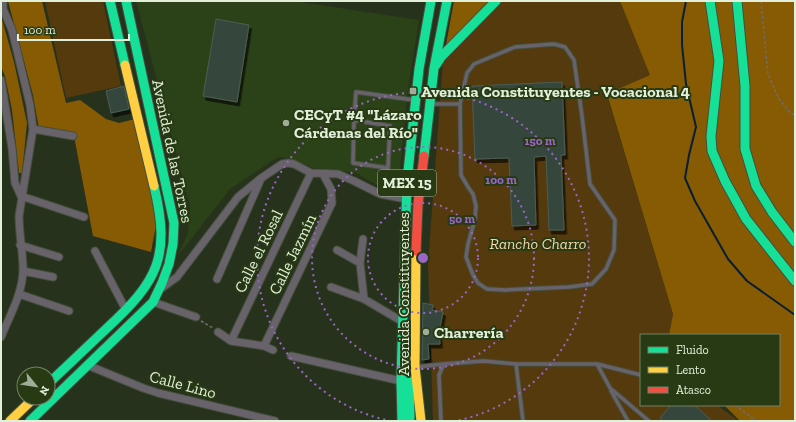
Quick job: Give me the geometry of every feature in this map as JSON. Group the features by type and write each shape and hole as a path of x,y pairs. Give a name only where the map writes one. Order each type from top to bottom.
{"main road":[{"name":"Avenida de las Torres","path":"56,376 126,310 144,289 151,278 160,253 162,222 159,206 110,1"},
{"name":"Avenida de las Torres","path":"30,421 153,302 159,291 173,252 175,236 174,223 126,1"},
{"name":"Avenida Constituyentes","path":"402,421 401,381 406,199 414,95 431,1"},
{"name":"Avenida Constituyentes","path":"421,421 415,367 414,266 418,204 434,68 448,1"},
{"path":"434,68 442,57 496,1"},
{"path":"710,1 719,61 711,136 712,151 725,181 746,219 795,281"},
{"path":"737,1 745,86 745,149 756,186 772,212 795,242"},
{"path":"138,115 150,112"},
{"path":"410,421 409,368 414,302"},
{"path":"103,332 111,343"},
{"path":"399,421 401,401"},
{"path":"10,421 26,406"}],"street":[{"path":"1,337 19,294 23,271 19,216 21,196 33,129 30,105 12,30 4,9 3,1"},
{"path":"1,80 12,148 15,183 21,196 84,216"},
{"path":"33,129 73,136"},
{"path":"159,291 177,277 238,197 260,178 282,164 294,164 311,173 338,174 380,194 406,199"},
{"name":"Calle el Rosal","path":"231,341 311,173"},
{"name":"Calle Jazmín","path":"264,346 332,203 330,189 323,174"},
{"path":"217,279 260,178"},
{"path":"363,239 360,263 364,299"},
{"path":"20,245 59,257"},
{"path":"337,250 360,263"},
{"path":"95,251 126,310"},
{"path":"23,271 53,277"},
{"path":"331,287 364,299 403,322"},
{"path":"19,294 69,311"},
{"path":"153,302 196,318"},
{"path":"218,332 231,341 264,346 273,350"},
{"path":"291,356 401,381"},
{"name":"Calle Lino","path":"87,366 158,393 275,421"}],"lane":[{"path":"554,44 565,47 574,60 590,184 604,202 615,220 614,250 606,269 592,284 569,287 505,290 487,289 478,283 466,257 475,219 476,206 473,194 461,175 460,104 467,73 474,64 515,47 554,44"},
{"path":"354,120 390,126 388,168 353,163 354,120 356,92 414,95"},
{"path":"430,104 460,104"},
{"path":"415,367 484,361 516,364 597,364 640,375"},
{"path":"441,421 439,375 444,364"},
{"path":"516,364 523,421"},
{"path":"597,364 628,421"},
{"path":"610,388 649,421"}],"path":[{"path":"761,1 768,74 779,99 791,114 795,114"},
{"path":"414,95 436,96"},
{"path":"196,318 218,332"},
{"path":"736,406 756,421"}],"shaded area":[{"path":"8,1 42,1 66,103 80,100 106,119 119,123 135,119 154,200 157,220 151,252 93,236 74,136 39,129 33,95"},
{"name":"CECyT #4 \"Lázaro Cárdenas del Río\"","path":"136,1 294,1 419,20 408,89 398,191 382,188 356,173 314,168 288,158 280,157 230,189 177,257 188,233 190,206"},
{"path":"454,1 503,1 443,61"},
{"path":"620,1 795,1 795,421 740,421 725,406 780,406 780,334 669,334 673,314 607,94 650,75"},
{"path":"1,16 14,62 27,123 22,173 19,173 12,110 5,76 1,67"}],"green space":[{"path":"45,1 103,1 121,86 66,98"},
{"name":"Rancho Charro","path":"503,1 620,1 651,75 607,95 673,314 669,334 640,334 640,406 718,406 739,421 433,421 428,264 443,61"}],"building":[{"path":"216,19 249,25 237,102 203,96"},
{"path":"562,82 565,155 561,155 564,230 549,230 546,156 534,157 536,225 512,226 509,158 475,159 472,86"},
{"path":"124,86 129,109 111,113 106,91"},
{"name":"Charrería","path":"423,303 433,305 432,310 443,312 439,333 440,344 428,344 429,359 422,360"},
{"path":"670,406 695,406 712,421 663,421 660,418"}],"waterway":[{"path":"686,1 682,22 682,45 686,84 696,127 685,178 695,201 728,259 747,281 795,315"}],"traffic: fast":[{"path":"110,1 125,65"},
{"path":"30,421 153,302 169,264 173,244 174,223 126,1"},
{"path":"402,421 401,381 407,181 419,69 431,1"},
{"path":"424,156 434,68 447,1"},
{"path":"436,65 441,57 496,1"},
{"path":"710,1 719,61 711,136 712,151 725,181 746,219 795,281"},
{"path":"737,1 745,86 745,149 756,186 772,212 795,242"},
{"path":"56,376 124,312 149,281 156,266 160,250 161,232 154,186"},
{"path":"409,380 410,418"}],"traffic: slow":[{"path":"125,65 154,186"},
{"path":"416,251 415,367 421,421"},
{"path":"10,421 26,406"}],"traffic: jam":[{"path":"416,251 418,204 424,156"}],"place":[{"name":"Avenida Constituyentes - Vocacional 4","path":"413,91"},
{"name":"CECyT #4 \"Lázaro Cárdenas del Río\"","path":"286,123"},
{"name":"Charrería","path":"426,332"}]}
